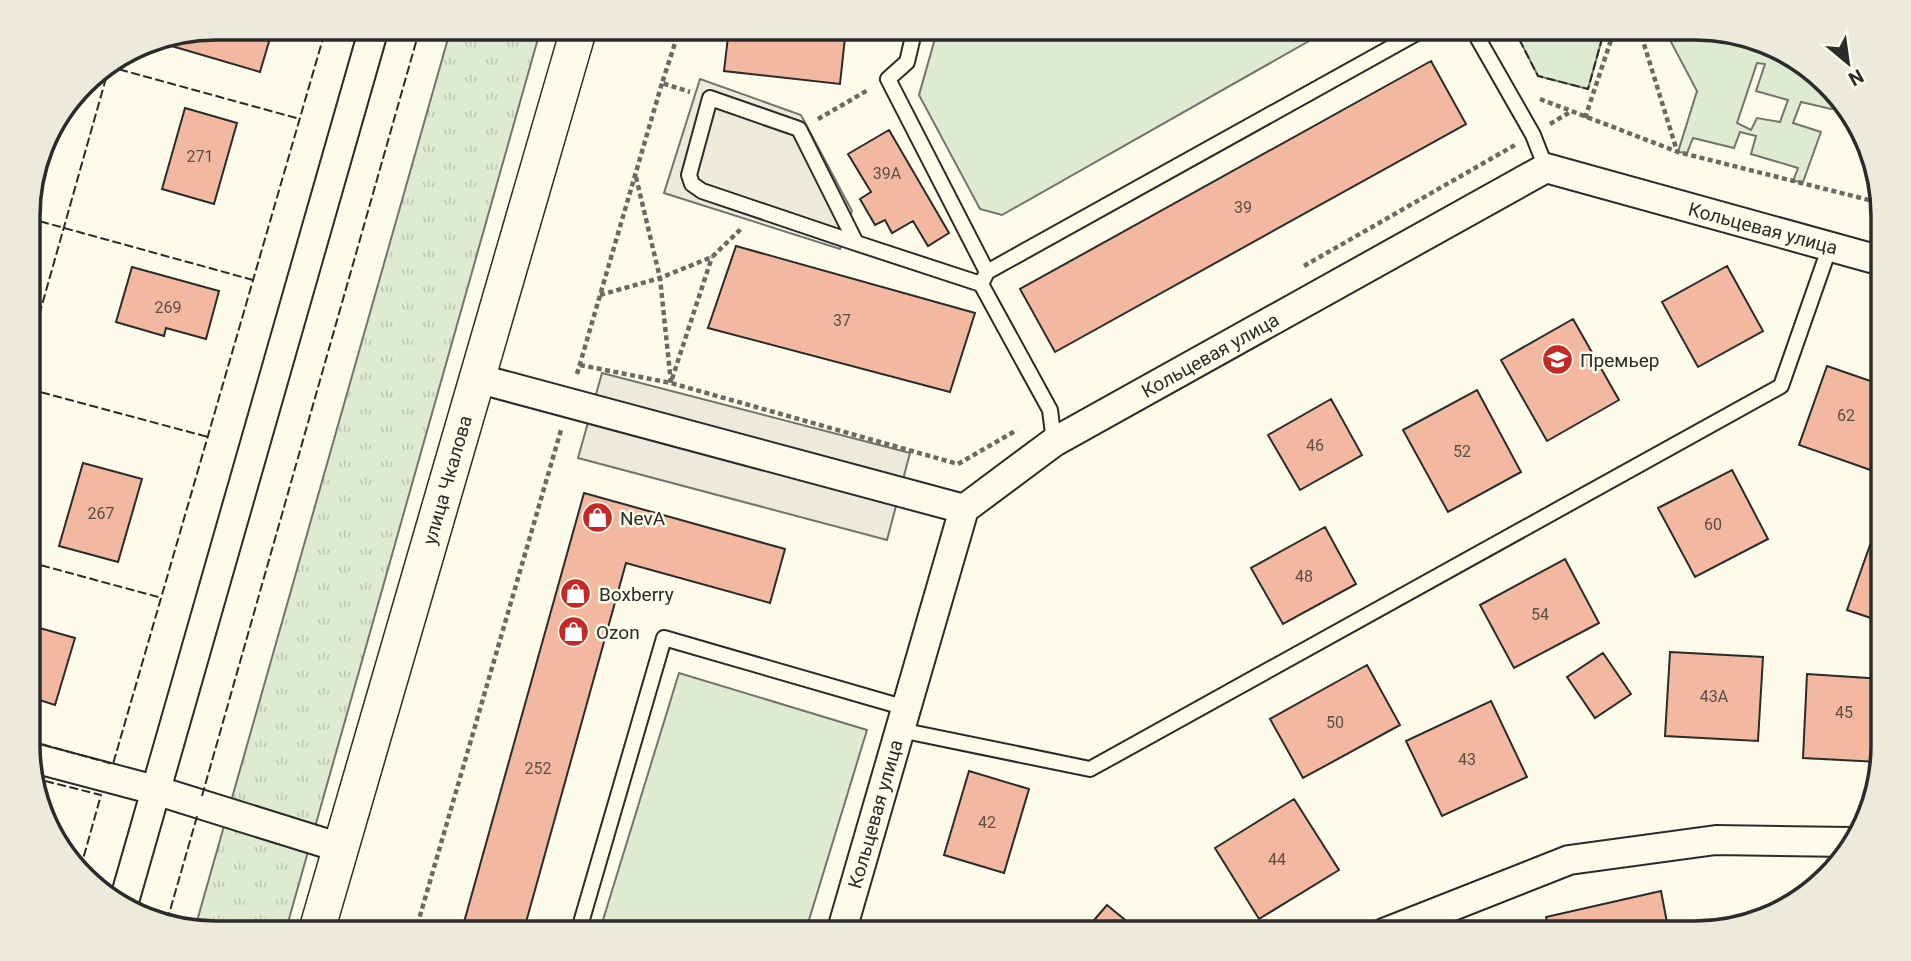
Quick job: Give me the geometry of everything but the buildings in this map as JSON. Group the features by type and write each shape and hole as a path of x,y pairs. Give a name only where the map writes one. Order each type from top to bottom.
{"street":[{"path":"126,895 370,41"},
{"name":"улица Чкалова","path":"320,921 575,41"},
{"name":"Кольцевая улица","path":"845,921 964,509 1054,442 1546,168 1871,258"},
{"path":"476,378 964,509"},
{"path":"41,760 155,790 341,848"},
{"path":"1416,920 1569,860 1716,840 1841,842"}],"lane":[{"path":"856,243 799,130 710,98 689,175 692,184 702,191 856,243 984,278 1404,40"},
{"path":"1479,40 1533,135 1546,168"},
{"path":"912,41 907,62 888,79 1050,410 1054,442"},
{"path":"582,921 664,638 903,719 1090,769 1781,386 1830,246"}],"path":[{"path":"1586,118 1611,40"},
{"path":"1643,40 1678,152"},
{"path":"419,921 676,41"},
{"path":"799,130 888,79"},
{"path":"662,83 710,98"},
{"path":"1536,91 1542,102 1678,152 1870,200"},
{"path":"1292,273 1570,112"},
{"path":"635,174 660,278 671,383"},
{"path":"600,295 660,278 712,257 742,228 755,231"},
{"path":"671,383 712,257"},
{"path":"580,365 671,383 958,464 1050,410"}],"green space":[{"path":"1310,40 1002,215 980,209 919,95 934,41"},
{"path":"1520,40 1602,40 1588,89 1538,76"},
{"path":"1670,40 1729,44 1773,58 1813,86 1813,98 1825,98 1834,108 1801,102 1793,123 1821,132 1803,182 1793,181 1798,168 1751,154 1756,136 1740,132 1734,148 1693,138 1687,153 1678,152 1697,91","holes":["1757,63 1765,64 1756,91 1788,100 1780,122 1757,118 1751,130 1737,123"]},
{"path":"447,41 537,41 288,921 198,919"},
{"path":"679,673 867,730 809,921 603,921"}],"shaded area":[{"path":"700,79 801,115 852,211 840,249 664,193"},
{"path":"602,373 910,453 887,540 578,458"}],"fence":[{"path":"1520,40 1538,76 1588,89 1602,40"},
{"path":"40,744 113,764 322,41"},
{"path":"202,796 416,41"},
{"path":"120,70 300,119"},
{"path":"41,309 105,80"},
{"path":"41,222 253,280"},
{"path":"41,392 208,437"},
{"path":"40,565 162,598"},
{"path":"44,781 101,795 83,859"},
{"path":"169,913 198,813"}],"place":[{"name":"Премьер","path":"1557,360"},
{"name":"NevA","path":"597,518"},
{"name":"Boxberry","path":"576,594"},
{"name":"Ozon","path":"573,632"}]}
